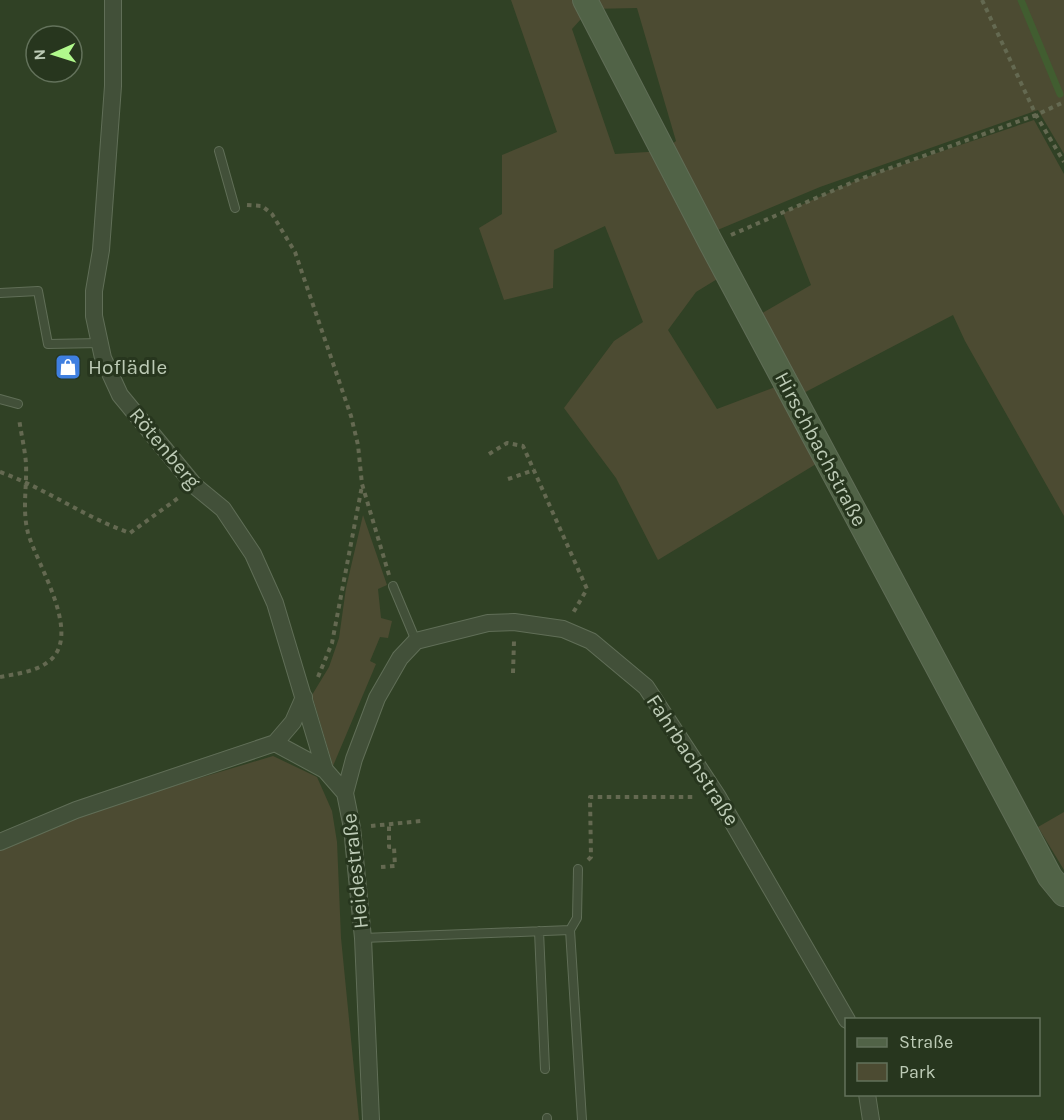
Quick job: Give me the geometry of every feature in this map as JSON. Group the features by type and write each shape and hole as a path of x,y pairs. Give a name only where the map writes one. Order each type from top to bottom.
{"street":[{"name":"Rötenberg","path":"113,0 113,86 101,250 94,291 94,316 103,358 120,395 195,486 223,509 253,554 275,603 325,770 345,793"},
{"name":"Hirschbachstraße","path":"585,0 711,243 1050,877 1064,894"},
{"name":"Fahrbachstraße","path":"416,641 488,623 514,622 563,629 591,641 646,687 718,797 845,1018"},
{"name":"Heidestraße","path":"371,1120 363,938 352,828 345,793 354,759 377,698 400,658 416,641"},
{"path":"0,842 76,810 275,743 293,722 304,697"},
{"path":"275,743 325,770"},
{"path":"867,1096 871,1120"}],"lane":[{"path":"219,151 235,208"},
{"path":"0,293 38,291 48,344 100,343"},
{"path":"0,399 18,404"},
{"path":"393,586 416,641"},
{"path":"578,869 577,918 570,930 582,1120"},
{"path":"363,938 570,930"},
{"path":"539,931 545,1070"}],"path":[{"path":"982,0 1036,115 1064,162"},
{"path":"711,243 860,179 1036,115 1064,102"},
{"path":"235,208 251,204 262,206 272,214 295,252 351,416 358,445 362,484 393,586"},
{"path":"0,677 34,669 50,662 58,650 62,633 53,594 28,532 26,465 18,404"},
{"path":"489,454 507,443 523,446 587,589 563,629"},
{"path":"508,479 534,470"},
{"path":"0,472 25,481 108,525 130,532 195,486"},
{"path":"304,697 322,669 332,643 362,484"},
{"path":"513,673 514,622"},
{"path":"578,869 591,857 590,797 718,797"},
{"path":"352,828 421,821"},
{"path":"381,867 395,866 394,847 389,847 388,824"}],"green space":[{"path":"511,0 1064,0 1064,154 1038,110 820,187 708,234 727,273 696,292 668,330 717,409 786,383 752,319 811,285 783,213 860,179 1034,120 1064,174 1064,516 965,341 953,315 794,398 826,458 658,560 616,478 564,408 614,341 643,322 605,226 554,250 553,288 504,300 479,228 502,214 502,155 557,132","holes":["637,8 676,141 664,151 615,154 572,29 590,9"]},
{"path":"363,515 387,585 378,589 381,618 392,621 388,638 380,637 370,661 376,664 333,766 312,695 329,667 339,638 346,588"},
{"path":"273,756 317,777 332,811 337,842 341,938 359,1120 0,1120 0,846 76,815"},
{"path":"1064,812 1064,870 1038,827"}],"waterway":[{"path":"1021,0 1060,94"}],"place":[{"name":"Hoflädle","path":"68,367"}]}
